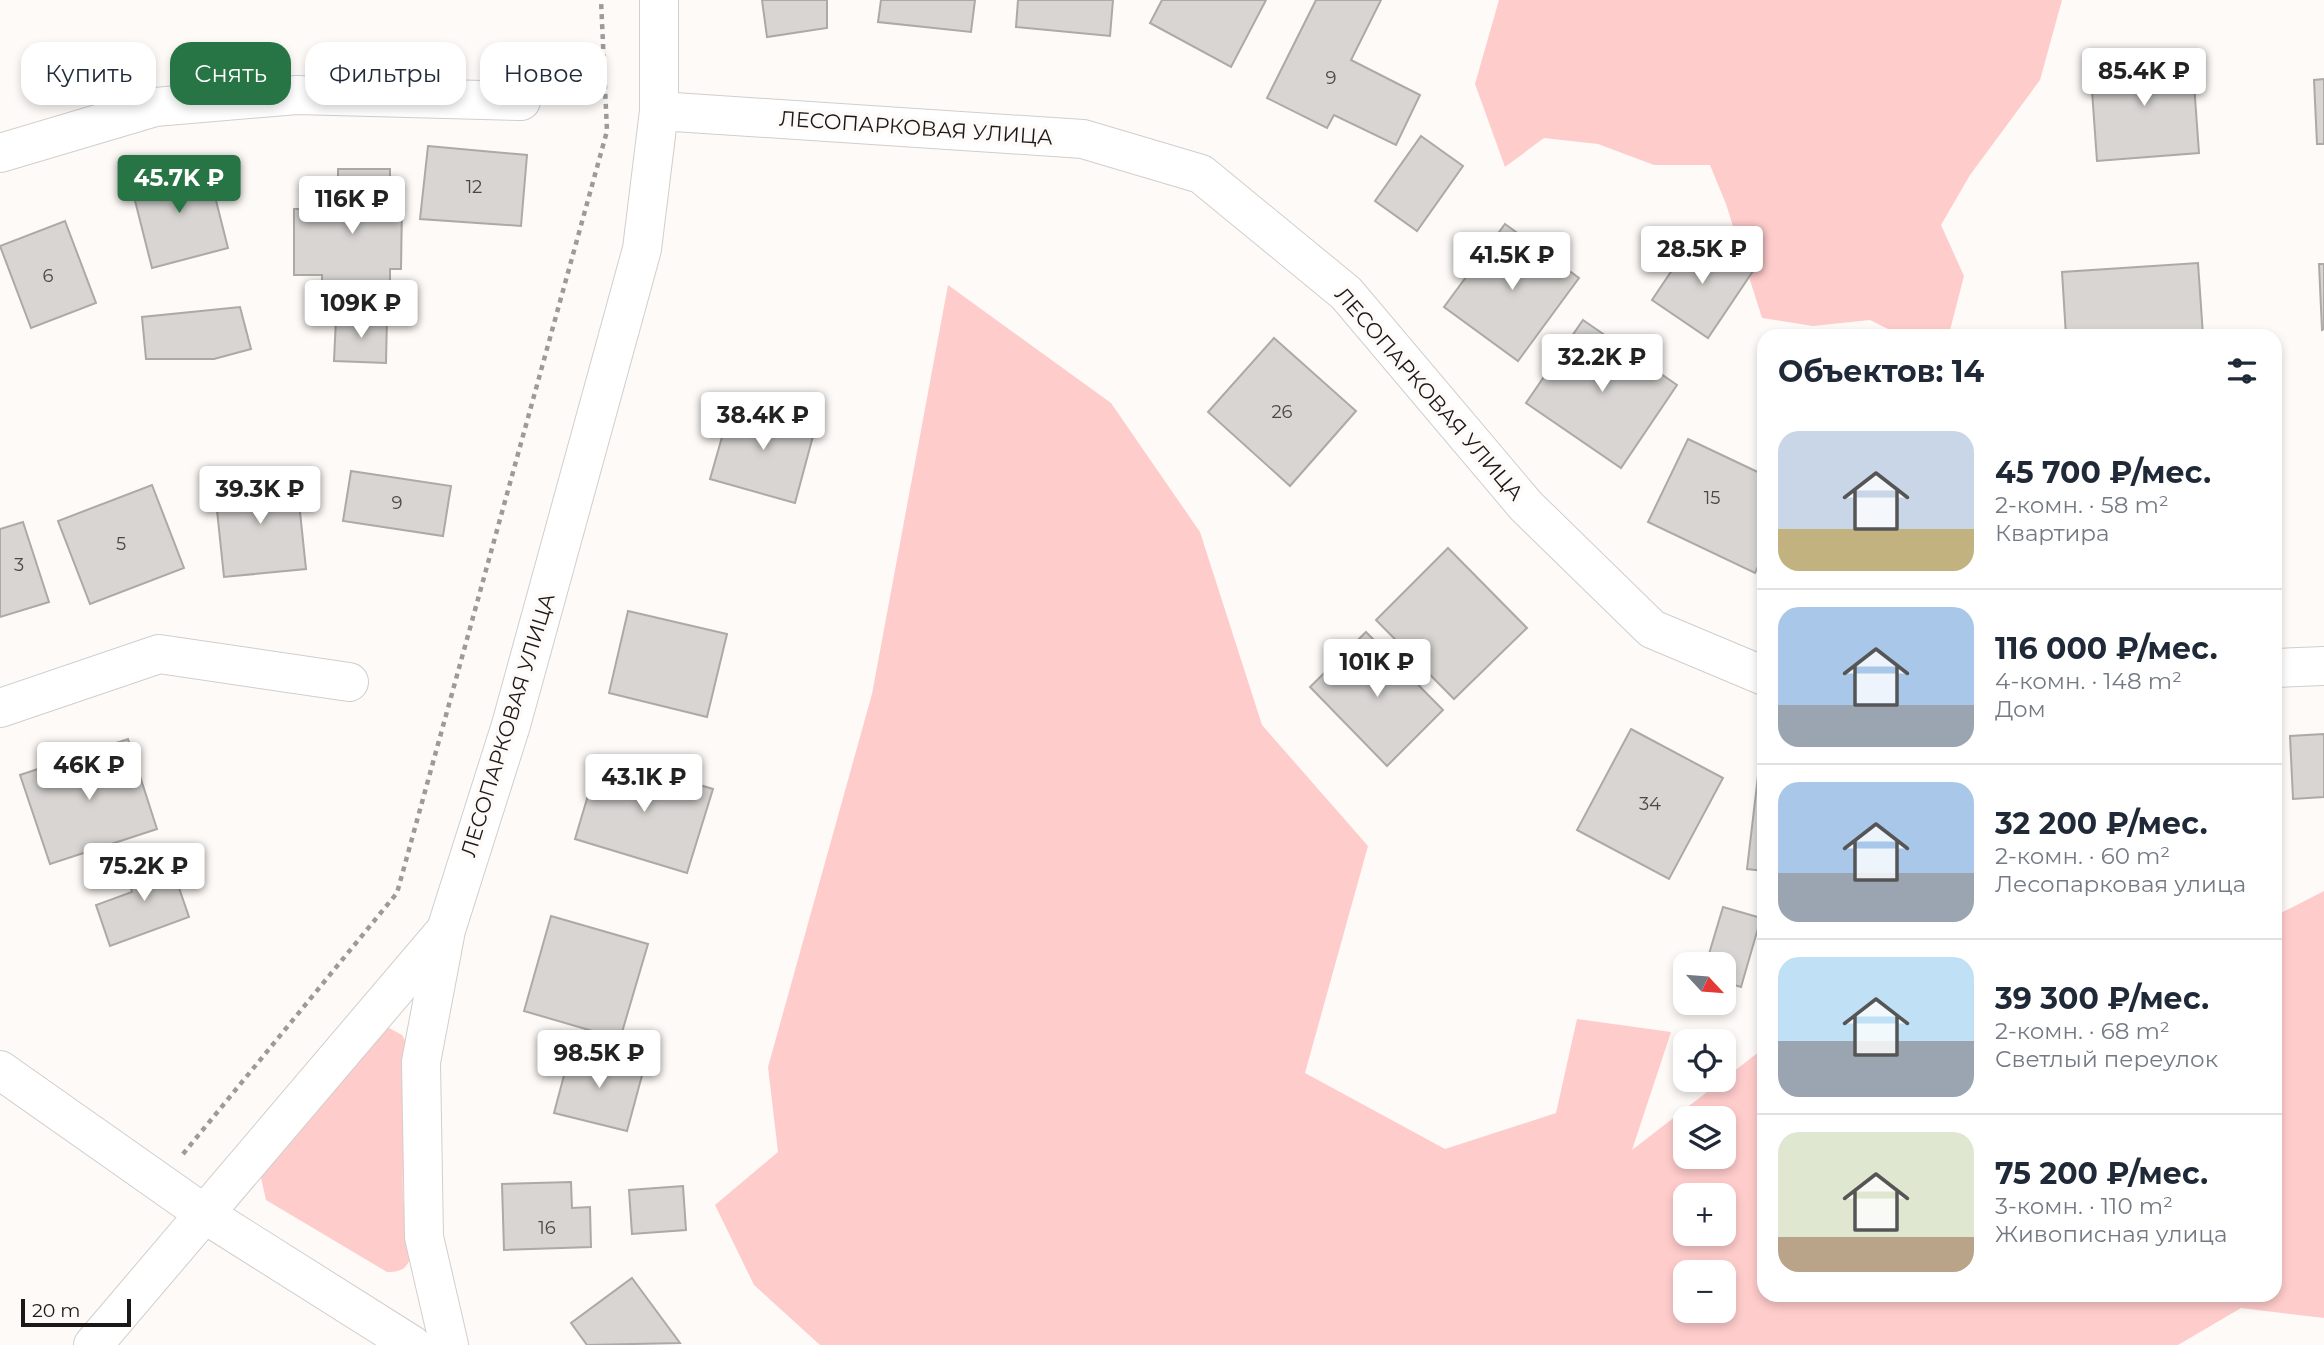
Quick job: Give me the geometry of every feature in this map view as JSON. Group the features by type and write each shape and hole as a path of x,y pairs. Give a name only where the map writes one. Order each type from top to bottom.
{"street":[{"name":"ЛЕСОПАРКОВАЯ УЛИЦА","path":"449,1345 424,1237 421,1062 446,930 511,725 642,249 659,111 659,0"},
{"path":"0,153 155,107 297,95 480,99"},
{"name":"ЛЕСОПАРКОВАЯ УЛИЦА","path":"659,111 1083,139 1201,174 1346,293 1526,506 1652,629 1757,673"},
{"path":"0,708 159,654 349,682"},
{"path":"2282,668 2324,666"},
{"path":"93,1345 446,930"},
{"path":"0,1070 206,1215 412,1345"}],"path":[{"path":"159,1182 397,892 607,131 601,0"}],"shaded area":[{"path":"1499,0 2062,0 2040,80 1970,175 1941,225 1964,276 1950,329 1888,329 1870,320 1813,326 1762,318 1726,204 1710,165 1654,165 1598,144 1544,138 1505,167 1475,84"},
{"path":"948,285 1111,403 1200,532 1262,725 1368,846 1305,1073 1445,1149 1556,1113 1577,1019 1671,1032 1632,1150 1673,1118 1673,1169 1736,1169 1736,1106 1689,1106 1707,1092 1736,1092 1736,1070 1757,1053 1757,1302 2282,1302 2282,912 2324,891 2324,1318 2241,1308 2178,1345 820,1345 754,1285 715,1205 778,1152 768,1067 872,694"},
{"path":"389,1028 402,1035 408,1046 403,1197 412,1247 409,1261 403,1269 387,1272 266,1200 260,1173 379,1030"}],"building":[{"path":"762,0 827,0 827,28 767,37"},
{"path":"881,0 975,0 971,32 878,22"},
{"path":"1018,0 1113,0 1110,36 1016,27"},
{"path":"1162,0 1266,0 1231,67 1150,23"},
{"path":"1316,0 1381,0 1351,60 1420,95 1396,145 1334,115 1327,128 1267,98"},
{"path":"2192,56 2199,153 2097,161 2090,63"},
{"path":"2324,79 2324,144 2317,144 2314,80"},
{"path":"1421,136 1463,166 1417,231 1375,201"},
{"path":"428,146 527,155 521,226 420,219"},
{"path":"206,161 228,248 152,268 130,181"},
{"path":"338,169 390,169 390,205 402,205 401,269 390,269 390,293 322,293 322,275 294,275 294,209 338,209"},
{"path":"65,221 96,303 31,328 0,246"},
{"path":"1505,224 1579,278 1518,361 1444,307"},
{"path":"1697,233 1753,271 1708,338 1652,300"},
{"path":"2198,263 2203,329 2066,329 2062,272"},
{"path":"2319,264 2324,264 2322,330"},
{"path":"240,307 251,349 214,359 146,359 142,317"},
{"path":"387,317 386,363 334,361 336,318"},
{"path":"1583,320 1677,385 1621,468 1526,403"},
{"path":"1274,338 1356,411 1290,486 1208,412"},
{"path":"732,402 816,425 795,503 710,479"},
{"path":"1688,439 1757,472 1755,573 1648,522"},
{"path":"351,471 451,486 443,536 343,521"},
{"path":"296,474 306,569 224,577 214,482"},
{"path":"152,485 184,568 90,604 58,521"},
{"path":"23,522 49,602 0,617 0,529"},
{"path":"1448,548 1527,628 1454,699 1376,620"},
{"path":"628,611 727,634 707,717 609,693"},
{"path":"1366,632 1443,710 1387,766 1310,687"},
{"path":"1631,729 1723,778 1669,879 1577,830"},
{"path":"2324,734 2324,797 2293,799 2290,736"},
{"path":"128,739 157,829 50,864 20,775"},
{"path":"600,755 713,789 687,873 575,839"},
{"path":"1757,784 1757,870 1747,869"},
{"path":"168,856 189,917 110,946 96,905 132,892 125,872"},
{"path":"1723,907 1757,917 1757,932 1741,987 1736,986 1736,952 1710,952"},
{"path":"551,916 648,944 620,1039 524,1011"},
{"path":"571,1049 644,1068 627,1131 554,1113"},
{"path":"571,1182 572,1208 590,1207 591,1247 504,1250 502,1184"},
{"path":"683,1186 686,1230 632,1234 629,1190"},
{"path":"632,1278 680,1343 587,1345 571,1323"}]}
